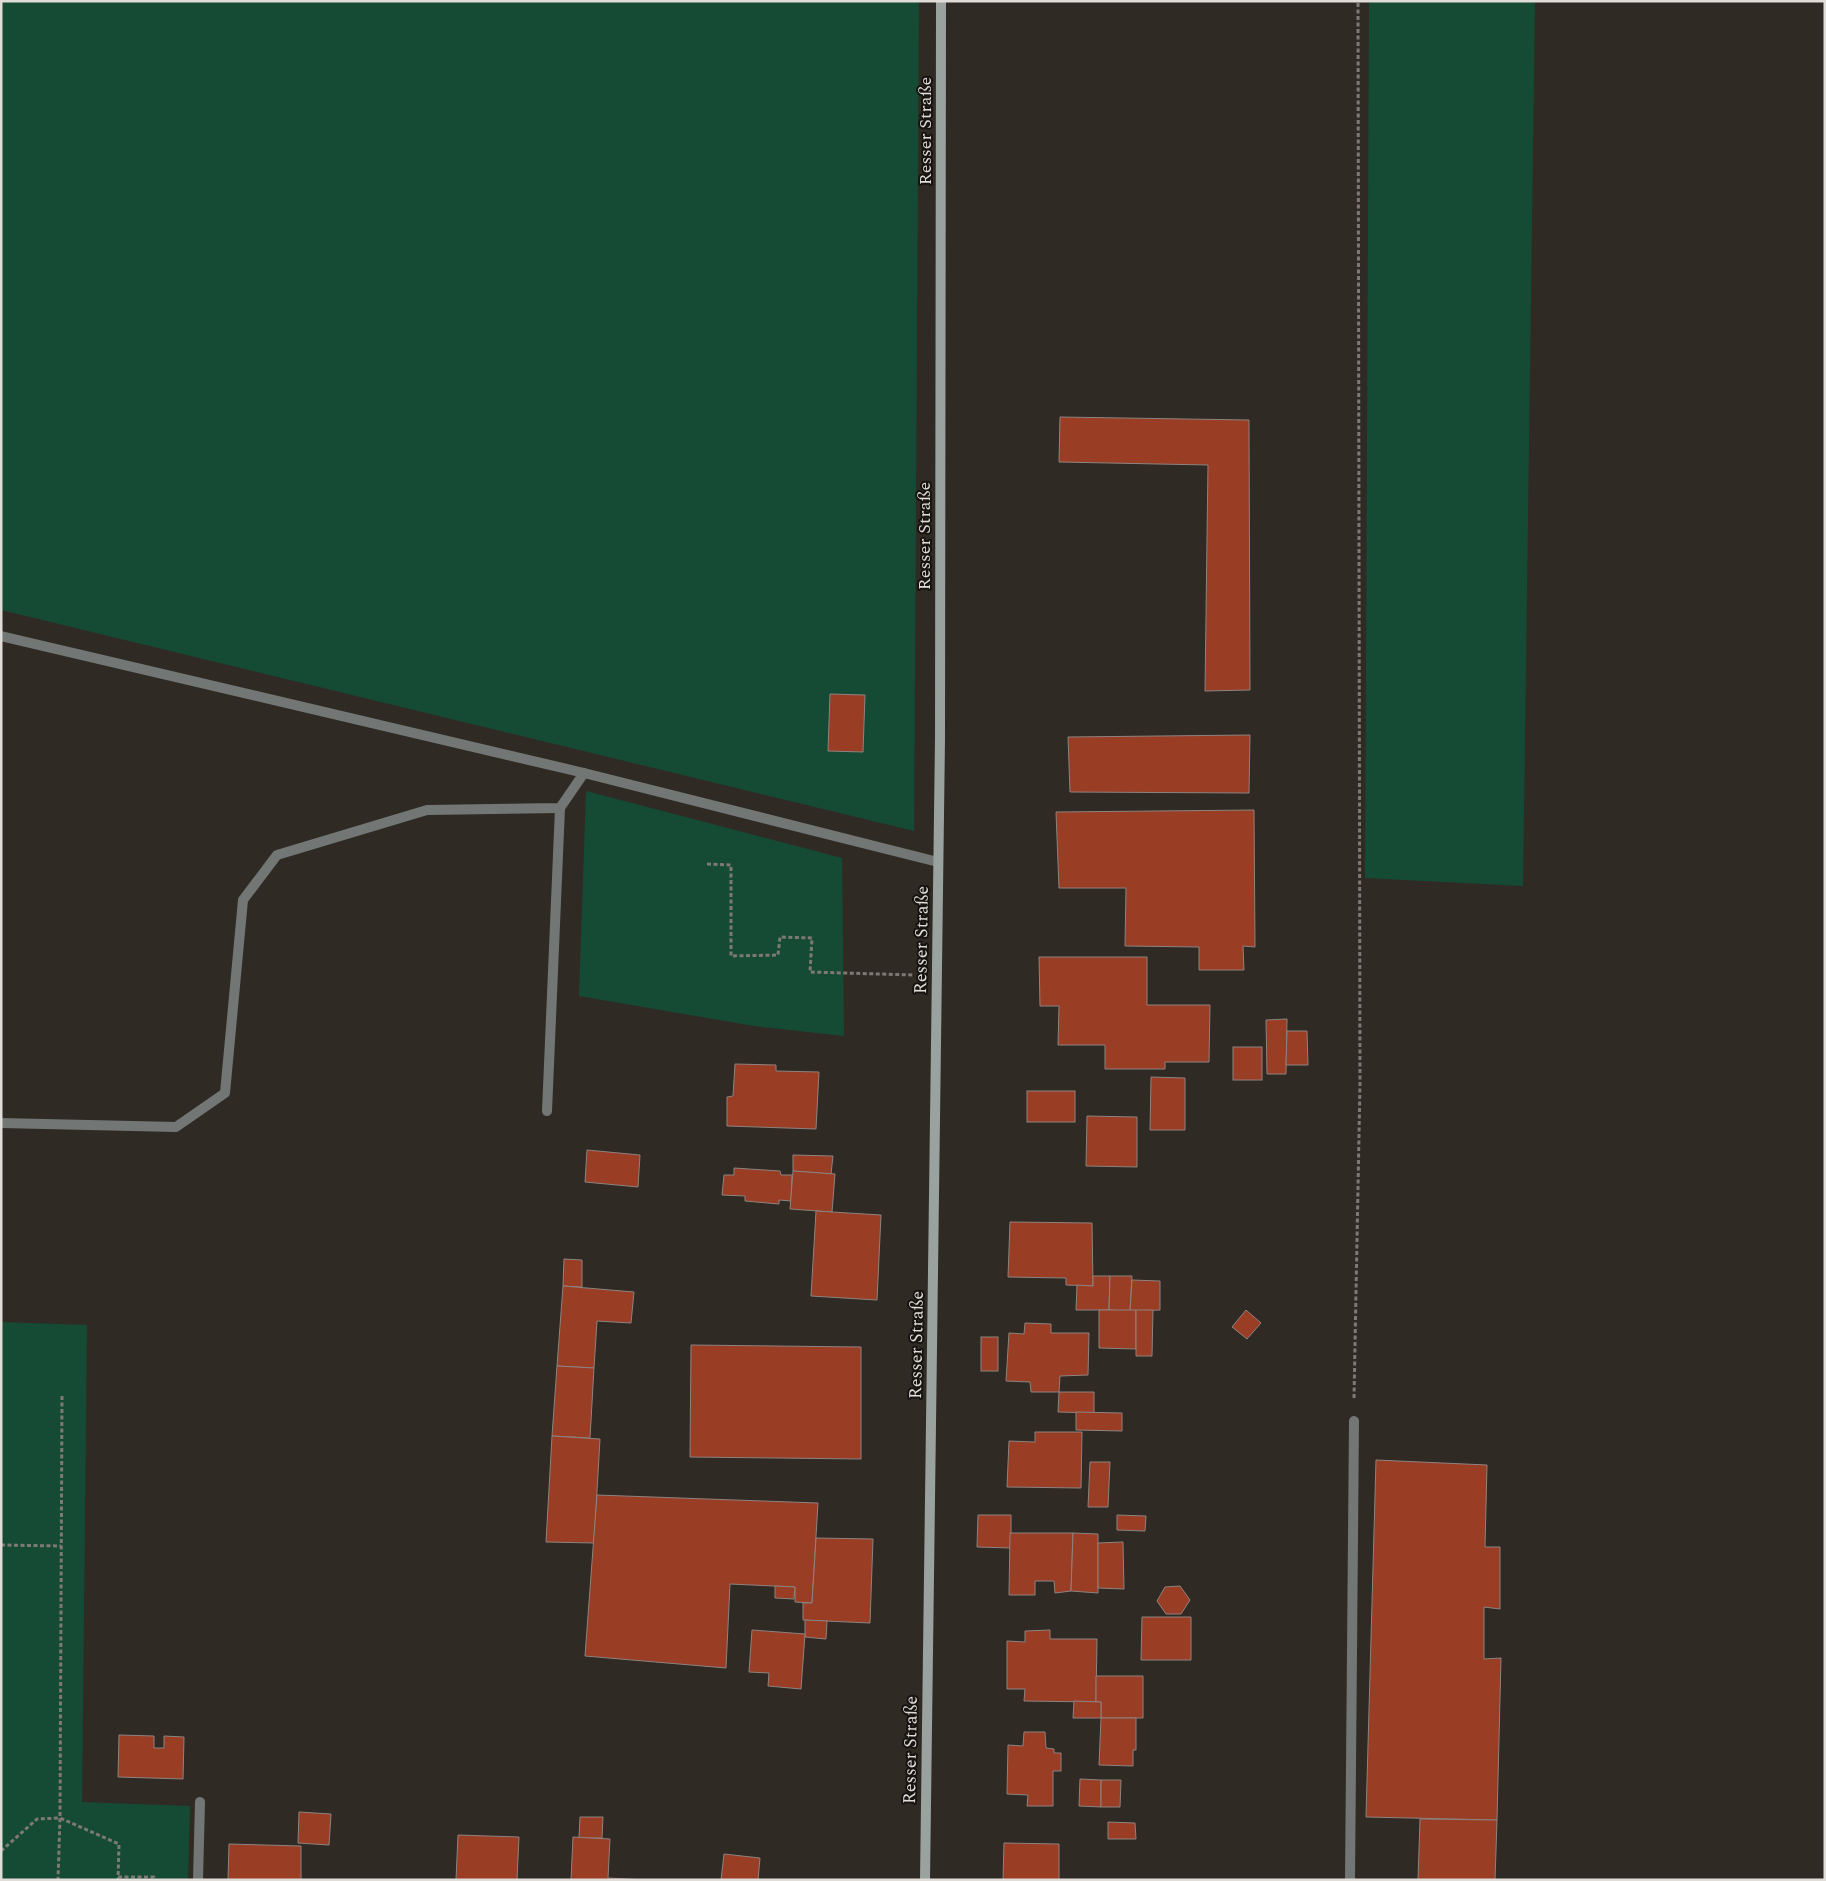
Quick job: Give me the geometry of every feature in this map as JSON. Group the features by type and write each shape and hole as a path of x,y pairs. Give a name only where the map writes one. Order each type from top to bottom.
{"main road":[{"name":"Resser Straße","path":"925,1880 940,739 941,1"}],"lane":[{"path":"1,636 584,773 938,862"},
{"path":"547,1112 560,808 584,773"},
{"path":"1,1123 176,1128 225,1093 243,900 277,855 427,810 560,808"},
{"path":"1350,1880 1354,1421"},
{"path":"198,1880 200,1802"}],"path":[{"path":"1354,1421 1360,1083 1358,1"},
{"path":"707,864 731,865 731,956 778,955 780,938 812,938 810,972 937,975"},
{"path":"58,1880 62,1396"},
{"path":"1,1545 61,1546"},
{"path":"1,1851 37,1819 60,1818 119,1844 118,1878 154,1877 154,1880"}],"green space":[{"path":"1,1 919,1 914,831 1,610"},
{"path":"1369,1 1535,1 1523,886 1365,878"},
{"path":"586,791 842,858 844,1036 754,1026 579,996"},
{"path":"1,1322 87,1325 82,1802 190,1806 188,1880 1,1880"}],"building":[{"path":"1060,417 1249,420 1250,690 1205,691 1208,465 1059,462"},
{"path":"830,694 865,695 863,752 828,751"},
{"path":"1250,735 1249,793 1070,792 1068,737"},
{"path":"1254,810 1255,947 1243,946 1244,970 1199,970 1199,947 1125,946 1126,888 1059,888 1056,812"},
{"path":"1039,957 1147,957 1147,1005 1210,1005 1209,1062 1165,1062 1165,1069 1105,1069 1105,1045 1058,1045 1059,1006 1040,1006"},
{"path":"1287,1019 1286,1074 1267,1074 1266,1020"},
{"path":"1287,1031 1307,1031 1308,1065 1286,1065"},
{"path":"1233,1047 1262,1047 1262,1080 1233,1080"},
{"path":"735,1064 776,1065 776,1071 819,1072 816,1129 727,1126 727,1097 733,1096"},
{"path":"1151,1077 1185,1078 1185,1130 1150,1130"},
{"path":"1027,1091 1075,1091 1075,1122 1027,1122"},
{"path":"1087,1116 1137,1117 1137,1167 1086,1166"},
{"path":"587,1150 640,1155 638,1187 585,1182"},
{"path":"793,1155 833,1156 831,1174 793,1171"},
{"path":"734,1168 780,1171 781,1175 792,1175 791,1201 779,1200 779,1204 745,1201 745,1196 722,1195 724,1175 734,1175"},
{"path":"793,1171 835,1174 832,1212 790,1209"},
{"path":"816,1211 881,1215 877,1300 811,1296"},
{"path":"1010,1222 1092,1223 1093,1286 1066,1285 1066,1278 1008,1277"},
{"path":"564,1259 582,1260 582,1287 563,1286"},
{"path":"1093,1276 1110,1276 1109,1310 1076,1310 1077,1285 1093,1286"},
{"path":"1110,1276 1132,1276 1130,1311 1109,1310"},
{"path":"1132,1280 1160,1281 1160,1310 1130,1311"},
{"path":"563,1286 634,1292 631,1323 597,1321 594,1368 557,1366"},
{"path":"1099,1310 1136,1310 1136,1349 1099,1348"},
{"path":"1136,1310 1153,1310 1152,1356 1136,1356"},
{"path":"1246,1310 1261,1323 1247,1339 1232,1327"},
{"path":"1025,1323 1051,1324 1051,1333 1089,1333 1088,1375 1060,1376 1059,1392 1031,1392 1030,1382 1006,1381 1009,1333 1024,1334"},
{"path":"981,1337 998,1337 998,1371 981,1371"},
{"path":"691,1345 861,1347 861,1459 690,1457"},
{"path":"557,1366 594,1368 590,1438 552,1436"},
{"path":"1059,1392 1094,1392 1094,1413 1058,1412"},
{"path":"1076,1412 1122,1413 1122,1431 1076,1430"},
{"path":"1035,1432 1082,1432 1081,1488 1007,1487 1009,1441 1035,1442"},
{"path":"552,1436 600,1439 594,1543 546,1542"},
{"path":"1376,1460 1487,1465 1485,1547 1500,1547 1500,1609 1484,1607 1484,1659 1501,1658 1497,1820 1366,1817"},
{"path":"1090,1462 1110,1462 1108,1507 1088,1507"},
{"path":"597,1495 818,1503 812,1603 795,1602 795,1587 730,1584 726,1668 585,1656"},
{"path":"978,1515 1011,1515 1011,1548 977,1547"},
{"path":"1117,1515 1146,1516 1145,1531 1117,1530"},
{"path":"1010,1533 1073,1533 1071,1591 1055,1593 1054,1581 1035,1581 1035,1595 1009,1595"},
{"path":"1073,1533 1098,1534 1098,1593 1071,1591"},
{"path":"816,1538 873,1539 870,1623 803,1620 803,1603 812,1603"},
{"path":"1123,1542 1124,1589 1098,1588 1098,1543"},
{"path":"775,1586 795,1587 794,1599 775,1598"},
{"path":"1180,1586 1190,1600 1181,1614 1166,1614 1157,1601 1165,1587"},
{"path":"1142,1617 1191,1617 1191,1660 1141,1660"},
{"path":"805,1620 827,1621 826,1639 805,1637"},
{"path":"752,1630 805,1634 801,1689 768,1686 769,1673 749,1672"},
{"path":"1050,1630 1050,1639 1097,1639 1096,1702 1024,1701 1025,1689 1007,1689 1007,1641 1025,1642 1025,1631"},
{"path":"1096,1676 1143,1676 1143,1718 1101,1718 1101,1702 1096,1702"},
{"path":"1074,1701 1101,1702 1101,1718 1073,1718"},
{"path":"1101,1718 1136,1718 1136,1750 1133,1750 1133,1766 1099,1765"},
{"path":"1024,1732 1045,1732 1046,1748 1054,1749 1054,1753 1061,1753 1061,1771 1053,1771 1053,1806 1027,1806 1028,1795 1007,1794 1008,1745 1023,1746"},
{"path":"119,1735 154,1736 154,1748 164,1748 164,1736 184,1737 183,1779 118,1777"},
{"path":"1080,1779 1101,1780 1101,1807 1079,1806"},
{"path":"1101,1780 1121,1780 1120,1807 1101,1807"},
{"path":"299,1812 331,1814 329,1845 298,1843"},
{"path":"580,1817 603,1817 602,1838 579,1838"},
{"path":"1420,1819 1497,1820 1495,1880 1418,1880"},
{"path":"1108,1822 1135,1823 1136,1839 1108,1839"},
{"path":"458,1835 519,1837 517,1880 456,1880"},
{"path":"573,1837 610,1839 608,1878 646,1880 571,1880"},
{"path":"1004,1843 1059,1844 1059,1880 1003,1880"},
{"path":"229,1844 301,1846 301,1880 228,1880"},
{"path":"724,1854 760,1858 758,1880 721,1880"}]}
